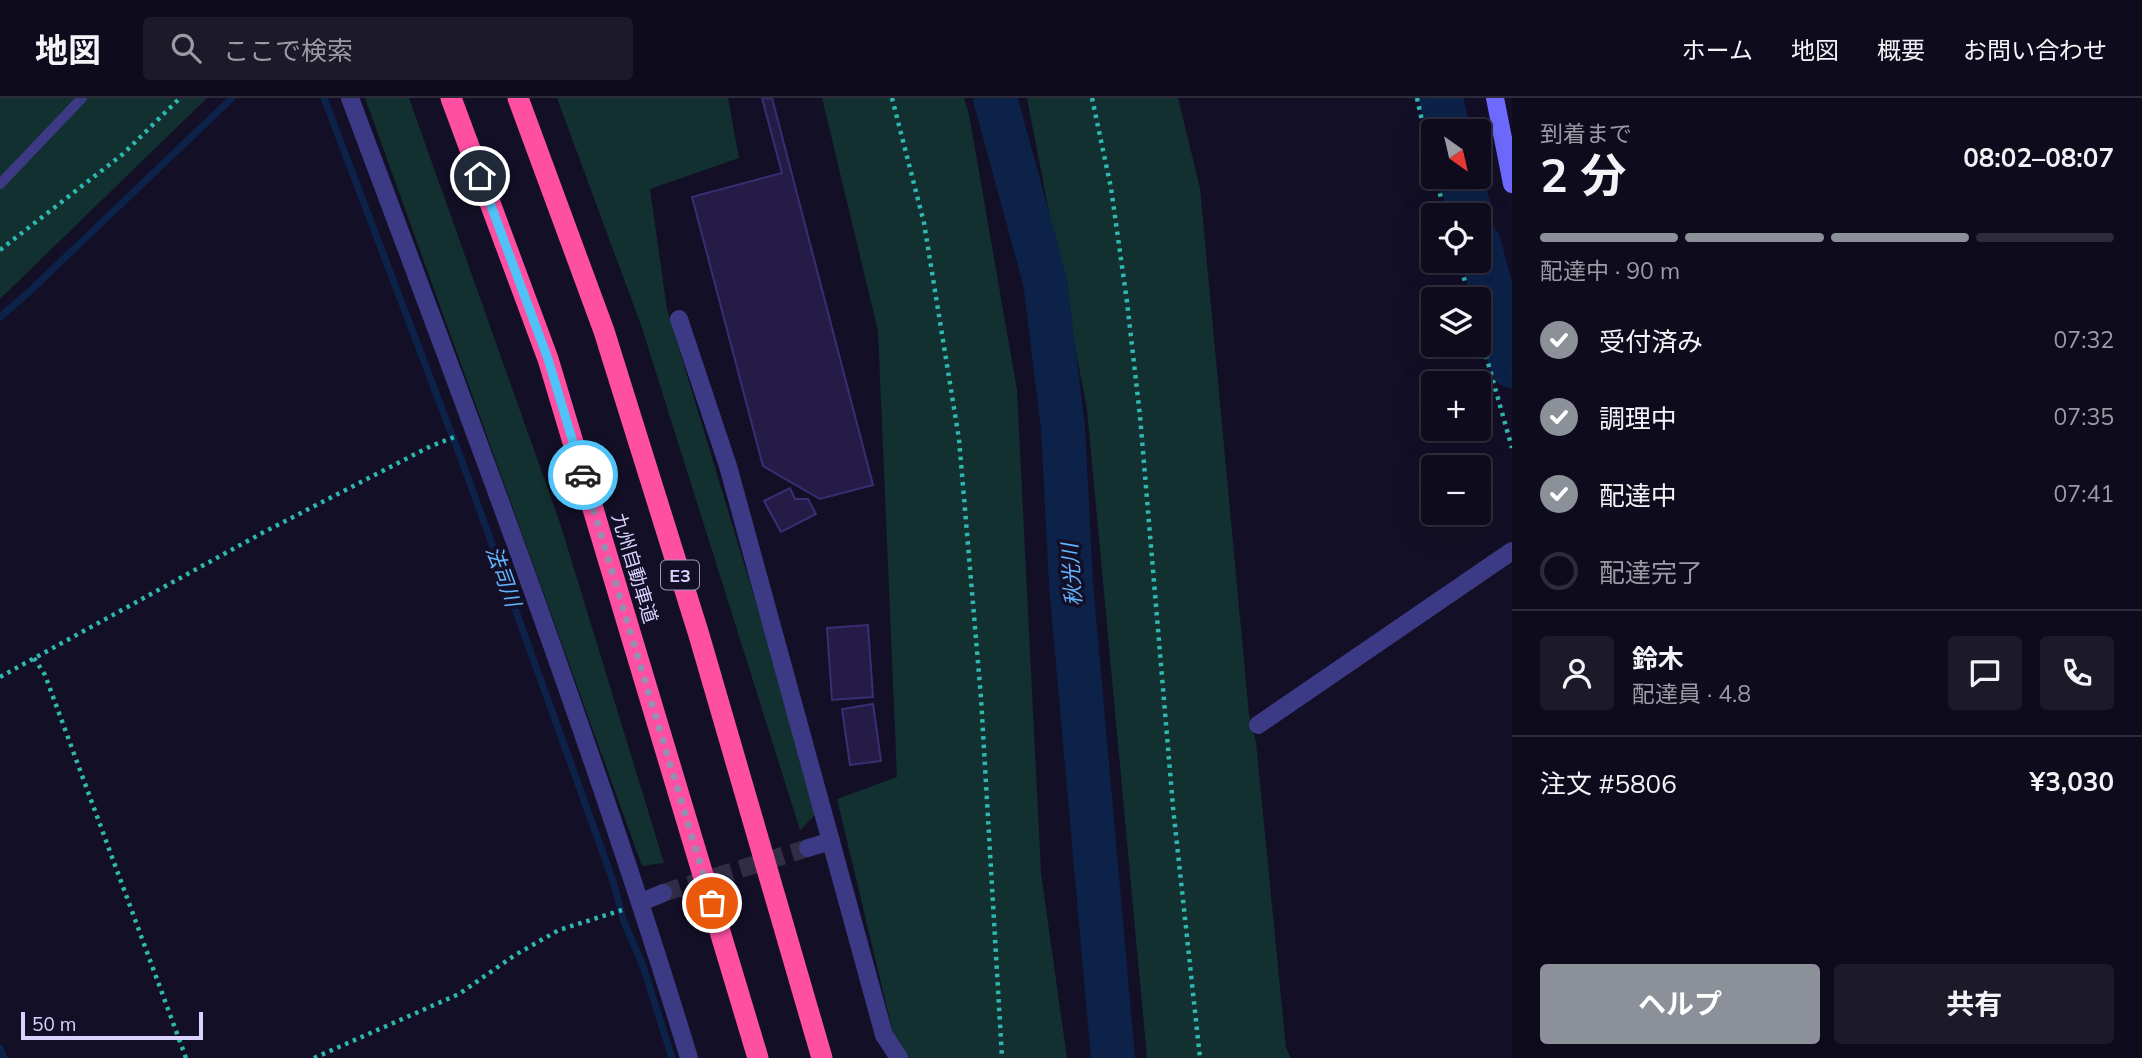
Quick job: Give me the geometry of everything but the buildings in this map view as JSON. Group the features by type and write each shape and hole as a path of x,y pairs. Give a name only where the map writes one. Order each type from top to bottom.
{"highway":[{"name":"九州自動車道","path":"451,98 548,359 758,1058"},
{"name":"E3","path":"518,98 604,331 699,635 821,1058"}],"street":[{"path":"350,98 475,430 642,902 689,1058"},
{"path":"1495,98 1512,184"},
{"path":"679,319 728,466 884,1035 899,1058"},
{"path":"1258,725 1512,551"},
{"path":"808,848 831,841"},
{"path":"642,902 663,893"}],"lane":[{"path":"0,184 82,98"}],"path":[{"path":"0,250 123,154 180,98"},
{"path":"892,98 924,223 959,439 981,698 1002,1058"},
{"path":"1092,98 1111,188 1135,366 1172,807 1199,1058"},
{"path":"1417,98 1421,119"},
{"path":"1486,357 1512,447"},
{"path":"0,677 264,532 438,443 464,434"},
{"path":"34,658 45,675 186,1058"},
{"path":"314,1058 460,994 515,955 559,930 601,917"}],"green space":[{"path":"0,98 207,98 0,299"},
{"path":"365,98 409,98 560,523 664,863 642,866"},
{"path":"557,98 728,98 739,158 650,189 667,309 819,811 800,830 642,328"},
{"path":"822,98 964,98 969,114 1017,390 1041,873 1067,1058 899,1058 837,799 897,777 878,331"},
{"path":"1027,98 1178,98 1200,188 1249,714 1256,742 1286,1048 1291,1058 1147,1058 1087,409"}],"waterway":[{"path":"0,317 232,98"},
{"name":"法司川","path":"324,98 466,472 613,881 624,922 643,966 672,1058"},
{"name":"秋光川","path":"995,98 1045,281 1063,428 1071,584 1113,1058"},
{"path":"1441,98 1445,119"},
{"path":"1463,189 1468,203"},
{"path":"1487,273 1512,366"},
{"path":"0,1048 4,1058"}],"tunnel":[{"path":"663,893 808,848"}],"way so far":[{"path":"583,475 712,903"}],"route":[{"path":"480,176 548,359 583,475"}]}
